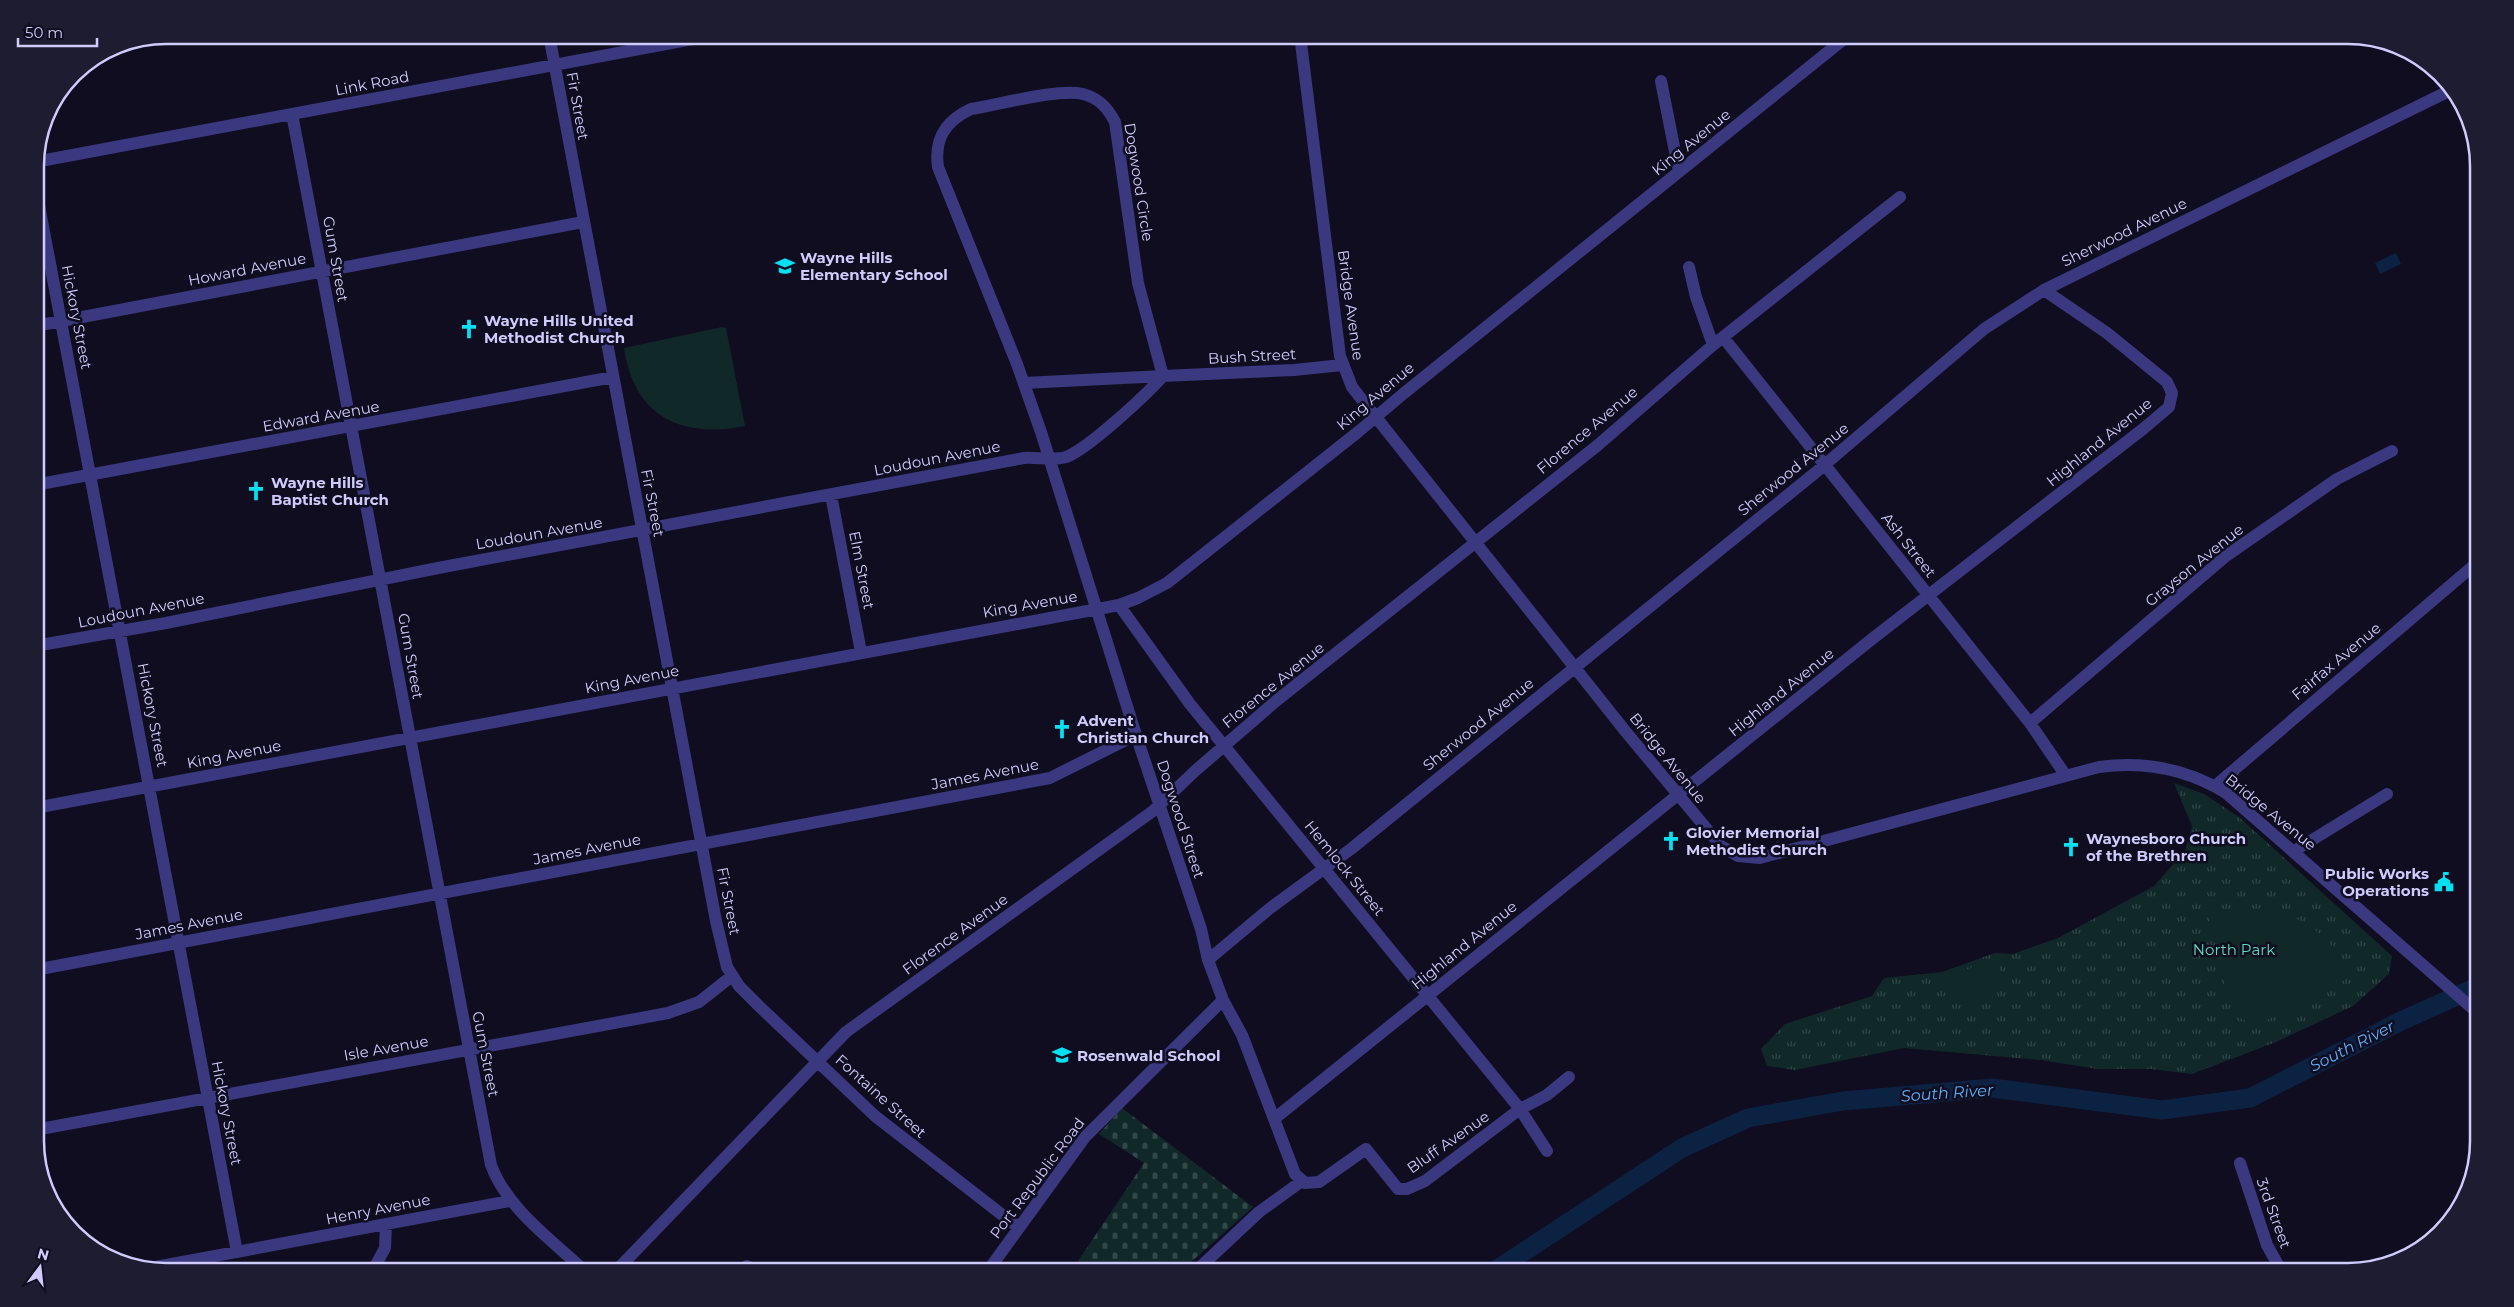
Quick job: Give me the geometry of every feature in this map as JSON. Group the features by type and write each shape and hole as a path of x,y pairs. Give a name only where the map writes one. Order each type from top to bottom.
{"street":[{"name":"Fir Street","path":"550,44 723,954 732,976"},
{"name":"Link Road","path":"44,160 666,44"},
{"name":"Bridge Avenue","path":"1301,44 1342,365 1352,387 1678,795 1721,846 1738,856 1760,858 2099,767 2140,764 2180,772 2215,786 2248,810 2470,1006"},
{"name":"King Avenue","path":"44,806 1119,605 1138,598 1167,583 1375,418 1838,44"},
{"path":"1661,80 1679,172"},
{"name":"Dogwood Circle","path":"1024,383 938,167 937,144 951,121 971,110 1073,93 1083,94 1098,101 1109,110 1115,122 1138,283 1163,376"},
{"name":"Sherwood Avenue","path":"1208,960 1824,465 1984,329 2044,290 2446,93"},
{"name":"Gum Street","path":"292,114 491,1166 496,1179 510,1201"},
{"name":"Florence Avenue","path":"624,1263 846,1032 1128,830 1276,701 1598,445 1712,345 1900,197"},
{"name":"Howard Avenue","path":"44,324 583,222"},
{"name":"Hickory Street","path":"44,231 150,786 177,943 237,1252"},
{"path":"1689,267 1712,345"},
{"name":"Highland Avenue","path":"1274,1119 1678,795 2169,407 2172,400 2171,387 2152,368 2044,290"},
{"name":"Ash Street","path":"1723,337 2030,723 2066,776"},
{"name":"Bush Street","path":"1024,383 1294,370 1342,365"},
{"path":"1049,458 1063,458 1078,450 1149,392 1163,376"},
{"name":"Edward Avenue","path":"44,483 613,377"},
{"name":"Dogwood Street","path":"1024,383 1098,608 1136,735 1201,929 1208,960 1223,1000 1242,1035 1295,1174 1302,1181"},
{"name":"Grayson Avenue","path":"2030,723 2226,556 2338,479 2392,451"},
{"name":"Loudoun Avenue","path":"44,644 1024,458 1049,458"},
{"name":"Elm Street","path":"831,495 861,652"},
{"name":"Fairfax Avenue","path":"2215,786 2470,569"},
{"name":"Hemlock Street","path":"1119,605 1190,704 1520,1109 1547,1151"},
{"name":"James Avenue","path":"44,968 1050,778 1136,735"},
{"path":"2294,851 2387,794"},
{"name":"Fontaine Street","path":"732,976 760,1007 874,1116 1019,1228"},
{"name":"Isle Avenue","path":"44,1128 685,1009 711,995 732,976"},
{"name":"Port Republic Road","path":"994,1263 1086,1137 1223,1000"},
{"name":"Bluff Avenue","path":"1302,1181 1319,1182 1366,1149 1398,1189 1407,1189 1426,1181 1520,1109 1547,1095 1569,1077"},
{"name":"3rd Street","path":"2240,1163 2267,1245 2277,1263"},
{"path":"1205,1263 1259,1212 1302,1181"},
{"path":"510,1201 576,1263"},
{"name":"Henry Avenue","path":"177,1263 510,1201"},
{"path":"377,1263 385,1248 386,1224"}],"green space":[{"path":"722,327 726,328 745,426 701,429 682,425 665,418 650,406 638,391 629,372 624,348"},
{"name":"North Park","path":"2174,783 2204,794 2239,817 2392,956 2389,974 2353,1006 2276,1042 2192,1074 2151,1069 2098,1069 2040,1060 1904,1048 1795,1070 1767,1066 1761,1049 1785,1024 1872,996 1884,978 1942,972 1995,953 2013,954 2058,938 2154,886 2185,851 2192,826"},
{"path":"2236,908 2274,912 2305,923 2330,944 2341,958 2351,976 2290,1010 2259,1023 2255,1024 2240,1018 2225,983 2209,917"},
{"path":"1993,958 2007,982 1960,1005 1946,979"},
{"path":"1122,1108 1253,1207 1190,1263 1081,1263 1078,1261 1144,1163 1099,1134"}],"water":[{"path":"2396,253 2401,264 2380,274 2375,263"}],"waterway":[{"name":"South River","path":"1507,1263 1682,1148 1748,1118 1843,1101 1992,1088 2162,1110 2250,1098 2399,1022 2470,990"}],"place":[{"name":"Wayne Hills Elementary School","path":"785,266"},
{"name":"Wayne Hills United Methodist Church","path":"469,329"},
{"name":"Wayne Hills Baptist Church","path":"256,491"},
{"name":"Advent Christian Church","path":"1062,729"},
{"name":"Glovier Memorial Methodist Church","path":"1671,841"},
{"name":"Waynesboro Church of the Brethren","path":"2071,847"},
{"name":"Public Works Operations","path":"2444,882"},
{"name":"Rosenwald School","path":"1062,1055"}]}
